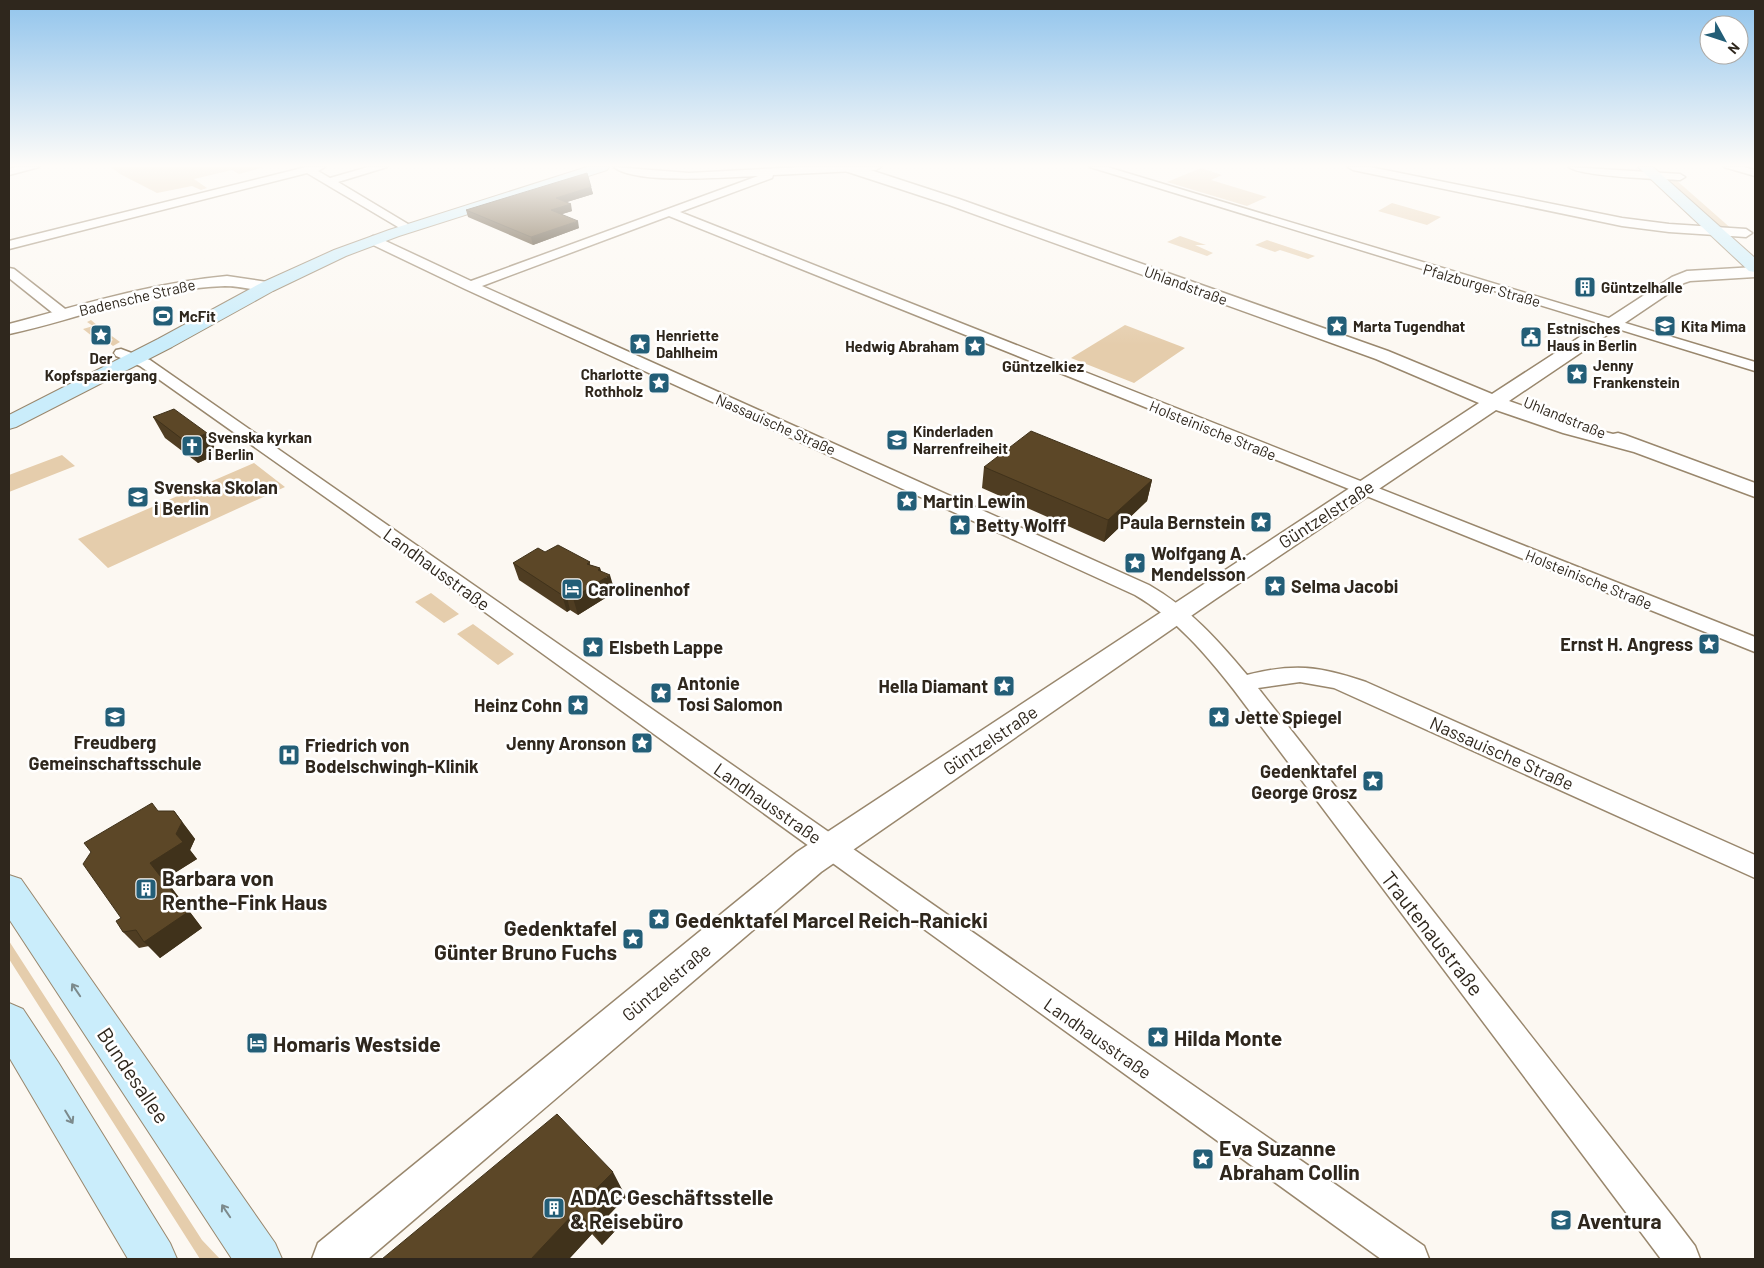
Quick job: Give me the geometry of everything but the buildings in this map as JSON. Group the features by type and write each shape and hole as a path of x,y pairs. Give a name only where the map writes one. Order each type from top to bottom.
{"main road":[{"path":"9,423 128,355 341,244 395,226"},
{"path":"260,286 373,240 416,226"},
{"path":"1711,226 1754,266"},
{"path":"1738,226 1750,237"},
{"path":"9,407 128,355"},
{"name":"Bundesallee","path":"9,890 259,1259"},
{"path":"9,1022 44,1076 154,1259"}],"street":[{"path":"9,245 85,226"},
{"path":"470,286 635,226"},
{"name":"Holsteinische Straße","path":"704,226 1755,645"},
{"name":"Uhlandstraße","path":"1022,226 1500,398 1570,430 1634,446 1755,490"},
{"name":"Pfalzburger Straße","path":"1291,226 1755,367"},
{"path":"1666,226 1716,231 1750,237"},
{"name":"Nassauische Straße","path":"373,240 470,286 1144,591 1177,613"},
{"name":"Güntzelstraße","path":"334,1259 809,862 1177,613 1612,323 1687,276 1754,266"},
{"path":"9,272 64,314"},
{"name":"Badensche Straße","path":"9,329 133,296 193,284 218,281 260,286"},
{"name":"Landhausstraße","path":"128,355 146,363 351,507 1411,1259"},
{"name":"Trautenaustraße","path":"1177,613 1206,640 1242,684 1682,1259"},
{"name":"Nassauische Straße","path":"1242,684 1280,674 1304,673 1334,679 1358,688 1755,867"}],"shaded area":[{"path":"1718,226 1729,226 1734,231 1722,230"},
{"path":"1180,236 1206,245 1195,245 1213,253 1207,256 1167,242"},
{"path":"1267,240 1315,256 1308,259 1280,250 1275,252 1255,245"},
{"path":"91,320 120,342 113,346 108,342 113,340 108,336 97,340 83,329 93,326 87,322"},
{"path":"1125,325 1185,348 1134,383 1071,358"},
{"path":"62,455 75,466 9,492 9,475"},
{"path":"254,463 285,487 108,568 78,539"},
{"path":"431,593 459,614 444,623 415,602"},
{"path":"473,624 514,654 498,665 457,634"},
{"path":"9,941 202,1240 220,1259 200,1259 9,959"}],"place":[{"name":"Güntzelhalle","path":"1585,287"},
{"name":"McFit","path":"163,316"},
{"name":"Marta Tugendhat","path":"1337,326"},
{"name":"Kita Mima","path":"1665,326"},
{"name":"Der Kopfspaziergang","path":"101,335"},
{"name":"Estnisches Haus in Berlin","path":"1531,337"},
{"name":"Henriette Dahlheim","path":"640,344"},
{"name":"Hedwig Abraham","path":"975,346"},
{"name":"Jenny Frankenstein","path":"1577,374"},
{"name":"Charlotte Rothholz","path":"659,383"},
{"name":"Kinderladen Narrenfreiheit","path":"897,440"},
{"name":"Svenska kyrkan i Berlin","path":"192,446"},
{"name":"Svenska Skolan i Berlin","path":"138,497"},
{"name":"Martin Lewin","path":"907,501"},
{"name":"Paula Bernstein","path":"1261,522"},
{"name":"Betty Wolff","path":"960,525"},
{"name":"Wolfgang A. Mendelsson","path":"1135,563"},
{"name":"Selma Jacobi","path":"1275,586"},
{"name":"Carolinenhof","path":"572,589"},
{"name":"Ernst H. Angress","path":"1709,644"},
{"name":"Elsbeth Lappe","path":"593,647"},
{"name":"Hella Diamant","path":"1004,686"},
{"name":"Antonie Tosi Salomon","path":"661,693"},
{"name":"Heinz Cohn","path":"578,705"},
{"name":"Freudberg Gemeinschaftsschule","path":"115,717"},
{"name":"Jette Spiegel","path":"1219,717"},
{"name":"Jenny Aronson","path":"642,743"},
{"name":"Friedrich von Bodelschwingh-Klinik","path":"289,755"},
{"name":"Gedenktafel George Grosz","path":"1373,781"},
{"name":"Barbara von Renthe-Fink Haus","path":"146,889"},
{"name":"Gedenktafel Marcel Reich-Ranicki","path":"659,919"},
{"name":"Gedenktafel Günter Bruno Fuchs","path":"633,939"},
{"name":"Hilda Monte","path":"1158,1037"},
{"name":"Homaris Westside","path":"257,1043"},
{"name":"Eva Suzanne Abraham Collin","path":"1203,1159"},
{"name":"ADAC Geschäftsstelle & Reisebüro","path":"554,1208"},
{"name":"Aventura","path":"1561,1220"}],"district":[{"name":"Güntzelkiez","path":"1043,365"}]}
